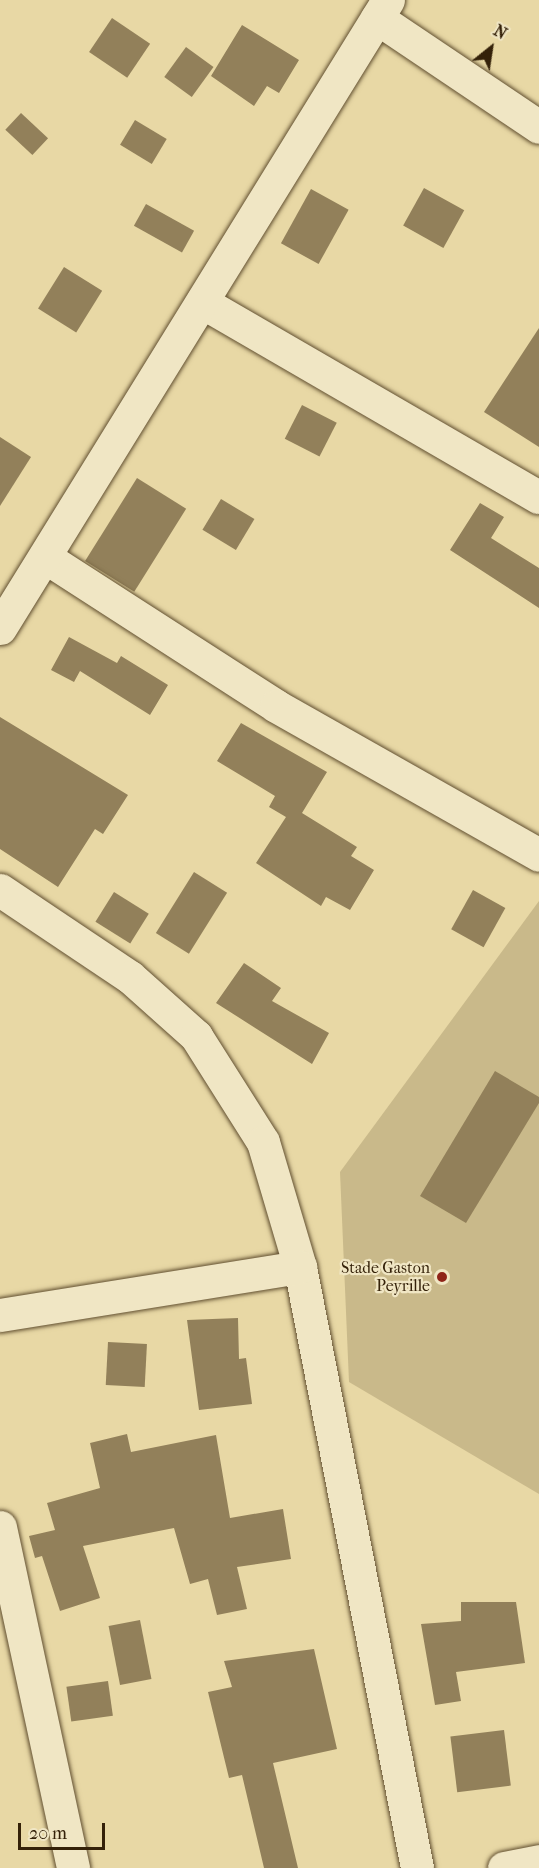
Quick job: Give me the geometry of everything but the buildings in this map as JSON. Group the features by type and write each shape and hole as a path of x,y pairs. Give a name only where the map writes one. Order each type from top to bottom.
{"street":[{"path":"0,628 382,9 539,127"},
{"path":"202,302 539,497"},
{"path":"45,557 276,706 539,855"},
{"path":"0,890 130,977 196,1036 263,1142 300,1267 417,1868"},
{"path":"0,1315 300,1267"},
{"path":"0,1527 73,1868"},
{"path":"504,1868 539,1861"}],"shaded area":[{"name":"Stade Gaston Peyrille","path":"539,901 539,1494 349,1382 340,1172"}],"place":[{"name":"Stade Gaston Peyrille","path":"442,1277"}]}
